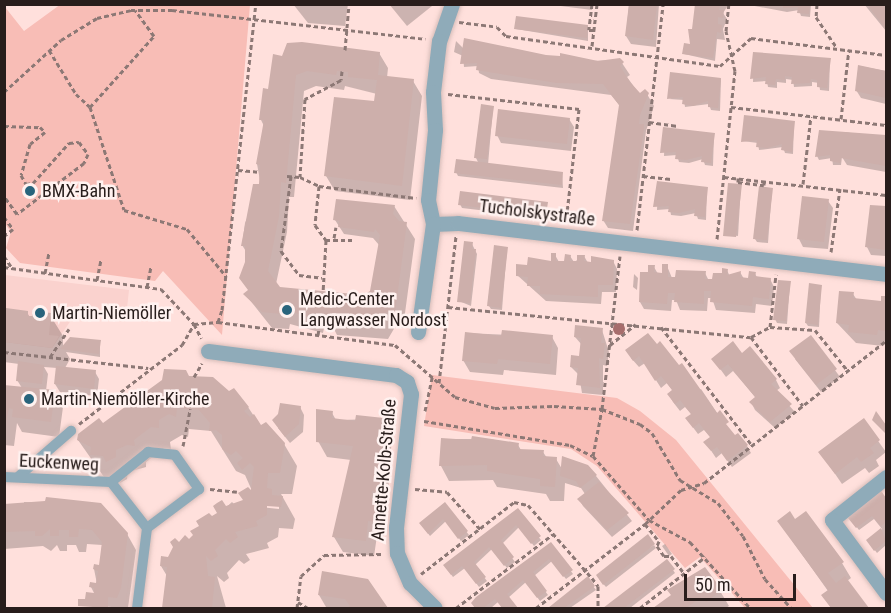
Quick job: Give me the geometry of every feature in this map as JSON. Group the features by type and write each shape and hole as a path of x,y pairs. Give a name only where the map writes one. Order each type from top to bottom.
{"street":[{"path":"418,332 433,224 428,200 435,130 433,92 439,41 448,21 452,4"},
{"name":"Tucholskystraße","path":"433,224 458,224 886,274"},
{"name":"Annette-Kolb-Straße","path":"208,351 396,375 407,382 411,394 396,527 397,554 410,583 435,609"},
{"path":"19,477 71,431"},
{"name":"Euckenweg","path":"4,477 111,482 148,452 175,455 180,462"},
{"path":"137,609 147,528 199,489 180,462"},
{"path":"886,477 832,520 886,593"},
{"name":"Euckenweg","path":"111,482 147,528"}],"path":[{"path":"90,107 153,36 129,4"},
{"path":"171,9 172,4"},
{"path":"218,322 226,276 256,4"},
{"path":"345,50 349,4"},
{"path":"592,46 595,4"},
{"path":"592,456 602,409 612,321 643,176 663,4"},
{"path":"715,253 735,71 726,31 729,4"},
{"path":"817,4 816,17 837,48"},
{"path":"4,92 6,86 49,50 97,18 133,10 171,9 439,41"},
{"path":"448,21 497,27 506,36 592,46 657,59 720,66 751,38 886,55"},
{"path":"841,119 849,49"},
{"path":"49,50 76,93 90,107 124,210 187,229 226,276"},
{"path":"300,177 305,99 340,80 342,71"},
{"path":"433,92 579,109 565,236"},
{"path":"731,107 886,125"},
{"path":"803,184 811,116"},
{"path":"649,122 678,126"},
{"path":"4,126 40,127 45,132 30,144 21,175 26,184 33,183 69,143 79,142 88,154 84,163 17,214 4,196"},
{"path":"238,170 259,172"},
{"path":"322,278 299,275 281,251 289,176 300,177 319,186 428,200"},
{"path":"643,176 671,179"},
{"path":"724,177 886,195"},
{"path":"319,186 315,225 326,240 322,278 323,293"},
{"path":"830,266 840,189"},
{"path":"4,217 13,229 4,236"},
{"path":"439,383 458,224"},
{"path":"334,238 336,227"},
{"path":"326,240 334,238 352,240"},
{"path":"45,273 49,252"},
{"path":"4,256 12,268"},
{"path":"97,280 101,260"},
{"path":"770,327 778,260"},
{"path":"4,267 161,289 194,324"},
{"path":"147,287 151,267"},
{"path":"448,307 532,318 538,313 751,337 770,327 815,330 848,371"},
{"path":"318,336 321,314"},
{"path":"194,324 218,322 395,345 455,397 495,408 554,405 602,409 652,433 680,480 718,503 743,536 765,579 791,609"},
{"path":"71,431 148,368 182,345 194,324"},
{"path":"610,345 636,324"},
{"path":"661,327 752,445"},
{"path":"50,357 69,329"},
{"path":"751,337 803,405"},
{"path":"536,609 645,524 681,490 704,483 886,341"},
{"path":"4,352 148,368"},
{"path":"180,462 189,408"},
{"path":"423,421 570,445 592,456 649,520 690,542 749,608"},
{"path":"401,487 447,492 480,529"},
{"path":"199,489 237,492"},
{"path":"410,583 514,502 528,505 598,586 598,609"},
{"path":"645,524 659,542 657,546 664,556 671,556 684,573"},
{"path":"456,609 553,534"},
{"path":"297,609 301,576 324,555 397,554"},
{"path":"640,609 705,557"},
{"path":"298,602 308,609"}],"shaded area":[{"path":"61,4 250,5 222,335 163,271 155,281 20,263 6,248 11,232 4,222 5,7 24,31"},
{"name":"Martin-Niemöller","path":"5,275 129,290 126,317 78,310 52,348 5,342"},
{"path":"432,375 617,398 640,411 676,440 813,608 745,608 700,557 685,568 597,466 571,449 424,426"}],"building":[{"path":"629,4 657,4 653,40 625,36"},
{"path":"695,4 720,4 719,10 724,10 723,18 718,17 718,24 722,25 721,33 717,32 713,58 682,54 684,43 690,44 688,29 692,29"},
{"path":"783,4 810,4 809,14 797,13 798,7 783,8"},
{"path":"862,4 886,4 886,29 868,6"},
{"path":"516,16 588,25 587,38 514,29"},
{"path":"464,38 546,55 560,56 560,53 598,61 620,58 624,62 620,66 630,82 640,93 645,89 649,93 640,115 639,124 644,124 644,128 630,224 602,221 619,105 603,84 557,83 476,70 477,63 460,64"},
{"path":"302,42 380,52 378,75 414,79 402,186 324,176 334,97 374,101 377,80 348,77 348,72 337,71 336,75 307,71 296,75 286,183 281,182 279,216 268,271 280,287 364,295 370,291 380,235 375,229 374,232 338,227 339,221 333,220 336,199 395,205 393,214 399,221 407,222 395,313 386,312 380,324 326,319 327,314 315,313 315,319 282,309 281,314 262,312 243,294 248,290 239,278 245,262 245,246 241,246 253,184 259,184 260,165 256,164 264,120 259,120 263,88 268,89 273,54 282,56 287,43"},
{"path":"753,52 831,58 827,88 817,87 817,80 811,79 810,83 791,84 792,77 785,76 785,80 776,79 775,85 765,84 766,77 750,79"},
{"path":"858,65 886,71 886,98 855,91"},
{"path":"670,72 721,78 718,108 708,107 708,101 693,106 682,104 683,97 667,99"},
{"path":"481,104 494,106 487,159 474,158"},
{"path":"498,109 570,118 567,144 495,136"},
{"path":"744,115 795,121 792,152 781,150 782,144 767,148 756,147 757,140 741,142"},
{"path":"663,127 715,133 711,163 701,162 702,156 686,160 675,159 676,152 660,153"},
{"path":"819,130 886,135 886,166 841,158 840,163 830,161 830,155 815,157"},
{"path":"456,159 563,172 562,185 454,173"},
{"path":"657,181 708,187 705,217 694,216 695,209 679,213 668,212 669,206 653,207"},
{"path":"728,183 742,184 736,237 723,236"},
{"path":"759,186 773,188 767,240 753,239"},
{"path":"460,191 548,202 546,215 458,205"},
{"path":"802,196 829,199 824,242 797,239"},
{"path":"870,205 886,206 886,250 865,247"},
{"path":"464,241 473,242 472,249 476,249 470,303 457,302"},
{"path":"494,245 508,247 501,308 487,306"},
{"path":"551,253 556,253 556,261 564,261 565,254 571,255 570,261 577,261 577,255 585,255 584,261 591,262 591,256 614,260 613,285 598,285 598,297 540,294 540,286 527,286 528,277 516,276 516,264 527,265 528,257 551,261"},
{"path":"662,264 668,264 668,277 675,277 676,270 706,271 705,279 712,279 713,273 722,273 722,268 728,269 727,275 741,271 740,277 748,278 749,271 756,272 755,276 771,278 769,299 753,297 752,306 710,302 711,291 704,291 704,304 674,302 675,293 668,293 667,304 639,302 640,272 648,272 648,265 655,265 654,272 662,273"},
{"path":"778,280 791,281 786,321 773,320"},
{"path":"809,283 822,285 818,325 805,323"},
{"path":"839,291 854,292 853,298 881,301 881,296 886,296 886,331 878,330 877,335 848,332 849,325 836,323"},
{"path":"6,308 28,311 28,316 32,316 33,311 51,313 49,335 59,336 52,348 4,342"},
{"path":"575,325 603,328 601,343 605,343 603,359 599,358 600,388 576,385 578,368 570,367 571,355 579,356 581,338 574,337"},
{"path":"502,330 553,335 550,364 498,359 497,364 462,361 465,332 501,336"},
{"path":"648,333 657,344 660,341 679,365 682,363 717,413 720,410 729,422 726,424 748,445 727,461 717,447 711,451 703,442 710,437 699,423 693,428 685,418 691,414 680,400 675,404 667,394 672,390 661,376 655,381 639,356 633,361 625,350"},
{"path":"811,335 837,369 816,385 789,351"},
{"path":"70,337 101,340 99,354 60,349"},
{"path":"733,341 742,353 750,346 777,379 771,384 792,404 770,422 749,402 755,397 728,364 720,370 711,359"},
{"path":"18,361 44,365 42,384 16,381"},
{"path":"56,366 96,370 94,389 54,384"},
{"path":"164,369 186,370 189,376 213,377 229,391 234,388 249,407 244,411 250,417 254,414 261,425 266,422 285,443 280,473 268,473 267,488 272,489 272,495 283,496 281,507 267,506 267,515 256,521 258,526 235,532 238,537 230,543 226,539 215,550 218,556 211,561 206,556 208,576 215,577 212,608 162,608 167,567 160,566 161,556 168,557 173,547 170,542 175,538 179,542 185,535 189,539 193,535 190,531 199,526 196,521 209,513 212,516 217,513 213,506 217,503 222,500 226,506 243,500 238,493 248,487 251,490 254,467 250,463 242,470 237,463 243,458 236,451 231,455 222,449 222,435 216,430 209,431 210,423 199,410 177,408 176,417 169,414 159,420 159,428 151,427 134,440 135,446 127,445 116,450 116,457 106,462 103,456 90,455 91,447 77,440 78,434 99,418 103,423 162,380"},
{"name":"Martin-Niemöller-Kirche","path":"4,385 55,390 51,422 12,417 13,409 9,408 4,432"},
{"path":"280,403 301,406 299,424 285,437 272,420 278,414"},
{"path":"316,409 333,411 332,418 355,421 356,415 384,418 379,492 372,491 371,498 378,499 376,522 368,521 366,541 332,537 353,446 316,442"},
{"path":"876,411 886,425 886,434 872,420"},
{"path":"864,418 880,440 870,448 874,453 861,462 857,457 835,474 818,452"},
{"path":"472,436 519,443 518,449 544,450 543,456 557,457 555,487 540,486 540,479 487,471 487,465 439,466 441,438 471,440"},
{"path":"562,456 588,465 597,475 580,488 576,481 560,476"},
{"path":"599,482 629,513 607,530 577,499"},
{"path":"880,489 886,498 886,522 881,526 872,516 856,528 848,518"},
{"path":"46,497 101,503 128,533 121,588 117,598 108,597 108,608 78,606 78,599 85,599 86,592 94,593 94,588 89,587 90,582 96,583 98,571 93,569 94,564 99,565 102,542 92,530 79,529 78,537 69,537 69,530 59,530 59,536 50,536 50,529 42,536 35,536 35,531 4,532 4,504 45,501"},
{"path":"445,502 468,531 458,539 443,519 428,534 419,523"},
{"path":"518,508 541,536 531,544 516,525 501,540 514,557 504,566 489,547 474,562 486,577 476,584 462,566 451,575 443,565"},
{"path":"790,511 795,519 806,511 844,562 828,573 836,583 845,576 869,608 831,608 821,595 828,590 777,521"},
{"path":"881,528 886,541 874,551 866,540"},
{"path":"648,534 655,544 603,585 596,575"},
{"path":"551,542 573,570 563,577 549,559 533,572 547,591 537,598 523,580 507,594 518,608 502,608 495,599 483,608 475,608 471,603 476,597"},
{"path":"667,559 675,569 624,608 603,608"},
{"path":"705,567 722,590 706,602 702,597 686,608 653,608 671,595 667,590"},
{"path":"322,571 368,579 388,608 347,608 350,606 345,599 318,595"},
{"path":"588,576 595,586 564,608 548,608"}],"place":[{"name":"BMX-Bahn","path":"30,191"},
{"name":"Medic-Center Langwasser Nordost","path":"287,310"},
{"name":"Martin-Niemöller","path":"40,313"},
{"name":"Martin-Niemöller-Kirche","path":"29,399"}]}
